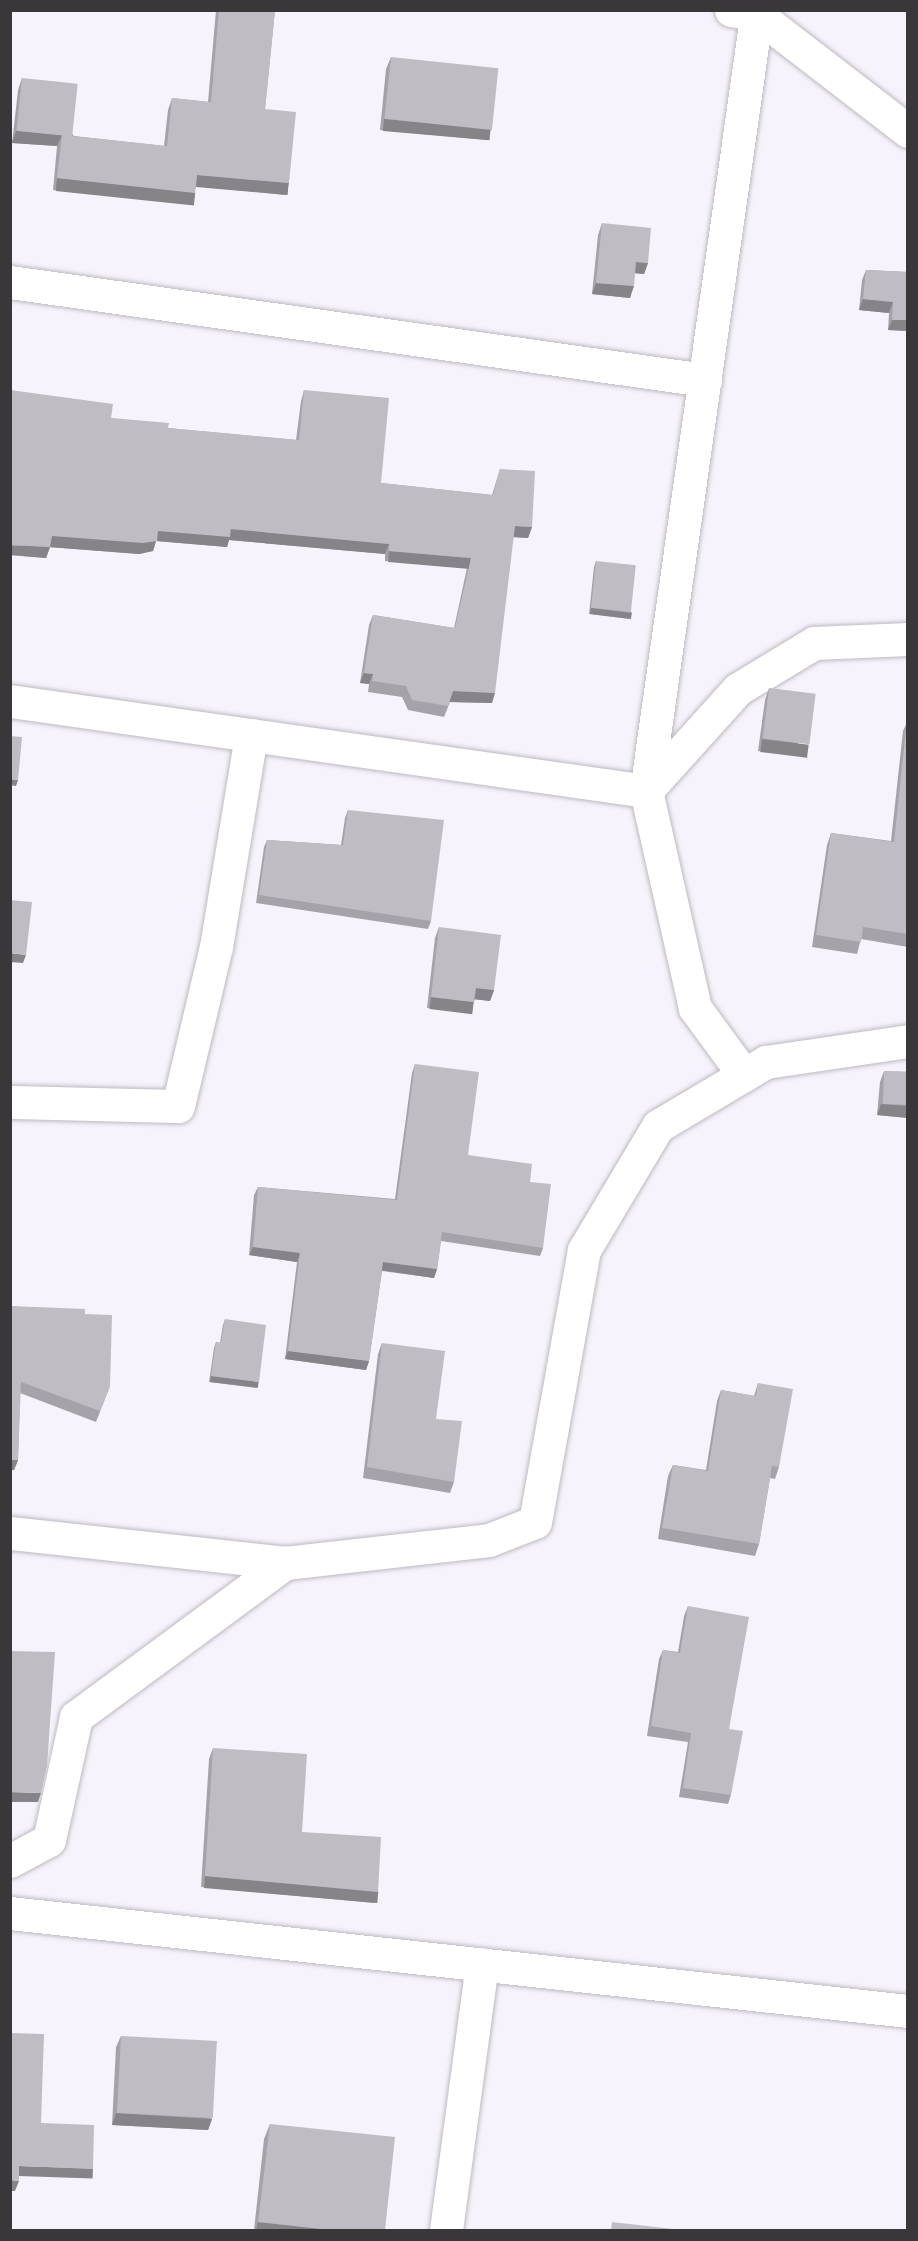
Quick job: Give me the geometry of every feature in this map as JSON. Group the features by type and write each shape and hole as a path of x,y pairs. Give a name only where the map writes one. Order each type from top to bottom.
{"street":[{"path":"744,1075 695,1008 646,791 705,380 748,12 908,130"},
{"path":"10,282 705,380"},
{"path":"646,791 738,689 814,643 908,639"},
{"path":"10,701 646,791"},
{"path":"10,1101 178,1106 216,947 251,735"},
{"path":"10,1533 285,1563 489,1540 535,1522 584,1250 658,1126 766,1062 908,1041"},
{"path":"10,1861 49,1840 75,1717 285,1563"},
{"path":"10,1913 908,2011"},
{"path":"446,2230 482,1964"}],"building":[{"path":"219,10 275,10 265,109 296,112 289,183 197,175 195,193 57,178 62,135 167,146 172,98 211,102"},
{"path":"391,57 498,68 492,130 385,119"},
{"path":"22,78 78,84 72,137 16,131"},
{"path":"602,223 651,228 648,263 636,262 634,286 596,283"},
{"path":"866,270 908,272 908,320 892,320 893,302 863,299"},
{"path":"10,390 113,404 111,418 169,423 168,428 299,440 304,390 389,398 381,483 493,495 500,469 535,471 532,527 515,526 495,693 453,691 448,706 412,700 406,686 372,681 373,674 364,673 373,615 455,628 471,558 389,551 389,544 231,529 230,537 158,531 157,541 143,543 52,536 50,547 10,545"},
{"path":"596,561 636,565 631,612 591,608"},
{"path":"769,688 816,694 809,744 763,739"},
{"path":"907,720 908,934 863,927 861,942 816,935 831,833 894,842"},
{"path":"10,736 22,737 18,780 10,779"},
{"path":"348,810 444,820 431,921 259,895 267,840 343,845"},
{"path":"10,900 32,902 26,955 10,953"},
{"path":"439,927 501,935 494,990 476,988 474,1002 431,997"},
{"path":"415,1064 479,1072 468,1155 532,1164 530,1182 551,1184 543,1248 442,1232 437,1269 383,1262 369,1361 288,1351 300,1253 253,1247 258,1187 397,1200"},
{"path":"884,1071 908,1072 907,1105 883,1104"},
{"path":"10,1306 85,1309 85,1314 112,1315 110,1386 100,1411 21,1382 18,1460 10,1460"},
{"path":"225,1319 266,1325 259,1382 211,1376 216,1342 221,1343"},
{"path":"382,1343 445,1351 436,1419 462,1421 454,1482 367,1467"},
{"path":"758,1383 793,1389 779,1467 772,1466 759,1544 662,1528 673,1465 708,1471 721,1390 756,1396"},
{"path":"688,1606 749,1617 729,1729 743,1731 731,1795 683,1788 691,1733 651,1726 663,1650 680,1653"},
{"path":"10,1651 55,1652 47,1766 41,1793 10,1792"},
{"path":"213,1748 307,1754 302,1832 381,1837 378,1892 205,1876"},
{"path":"10,2033 44,2034 41,2123 94,2125 93,2169 19,2166 19,2181 10,2180"},
{"path":"121,2036 217,2041 213,2118 117,2113"},
{"path":"270,2124 395,2137 385,2230 331,2230 258,2222"},
{"path":"612,2222 673,2229 673,2230 611,2230"}]}
